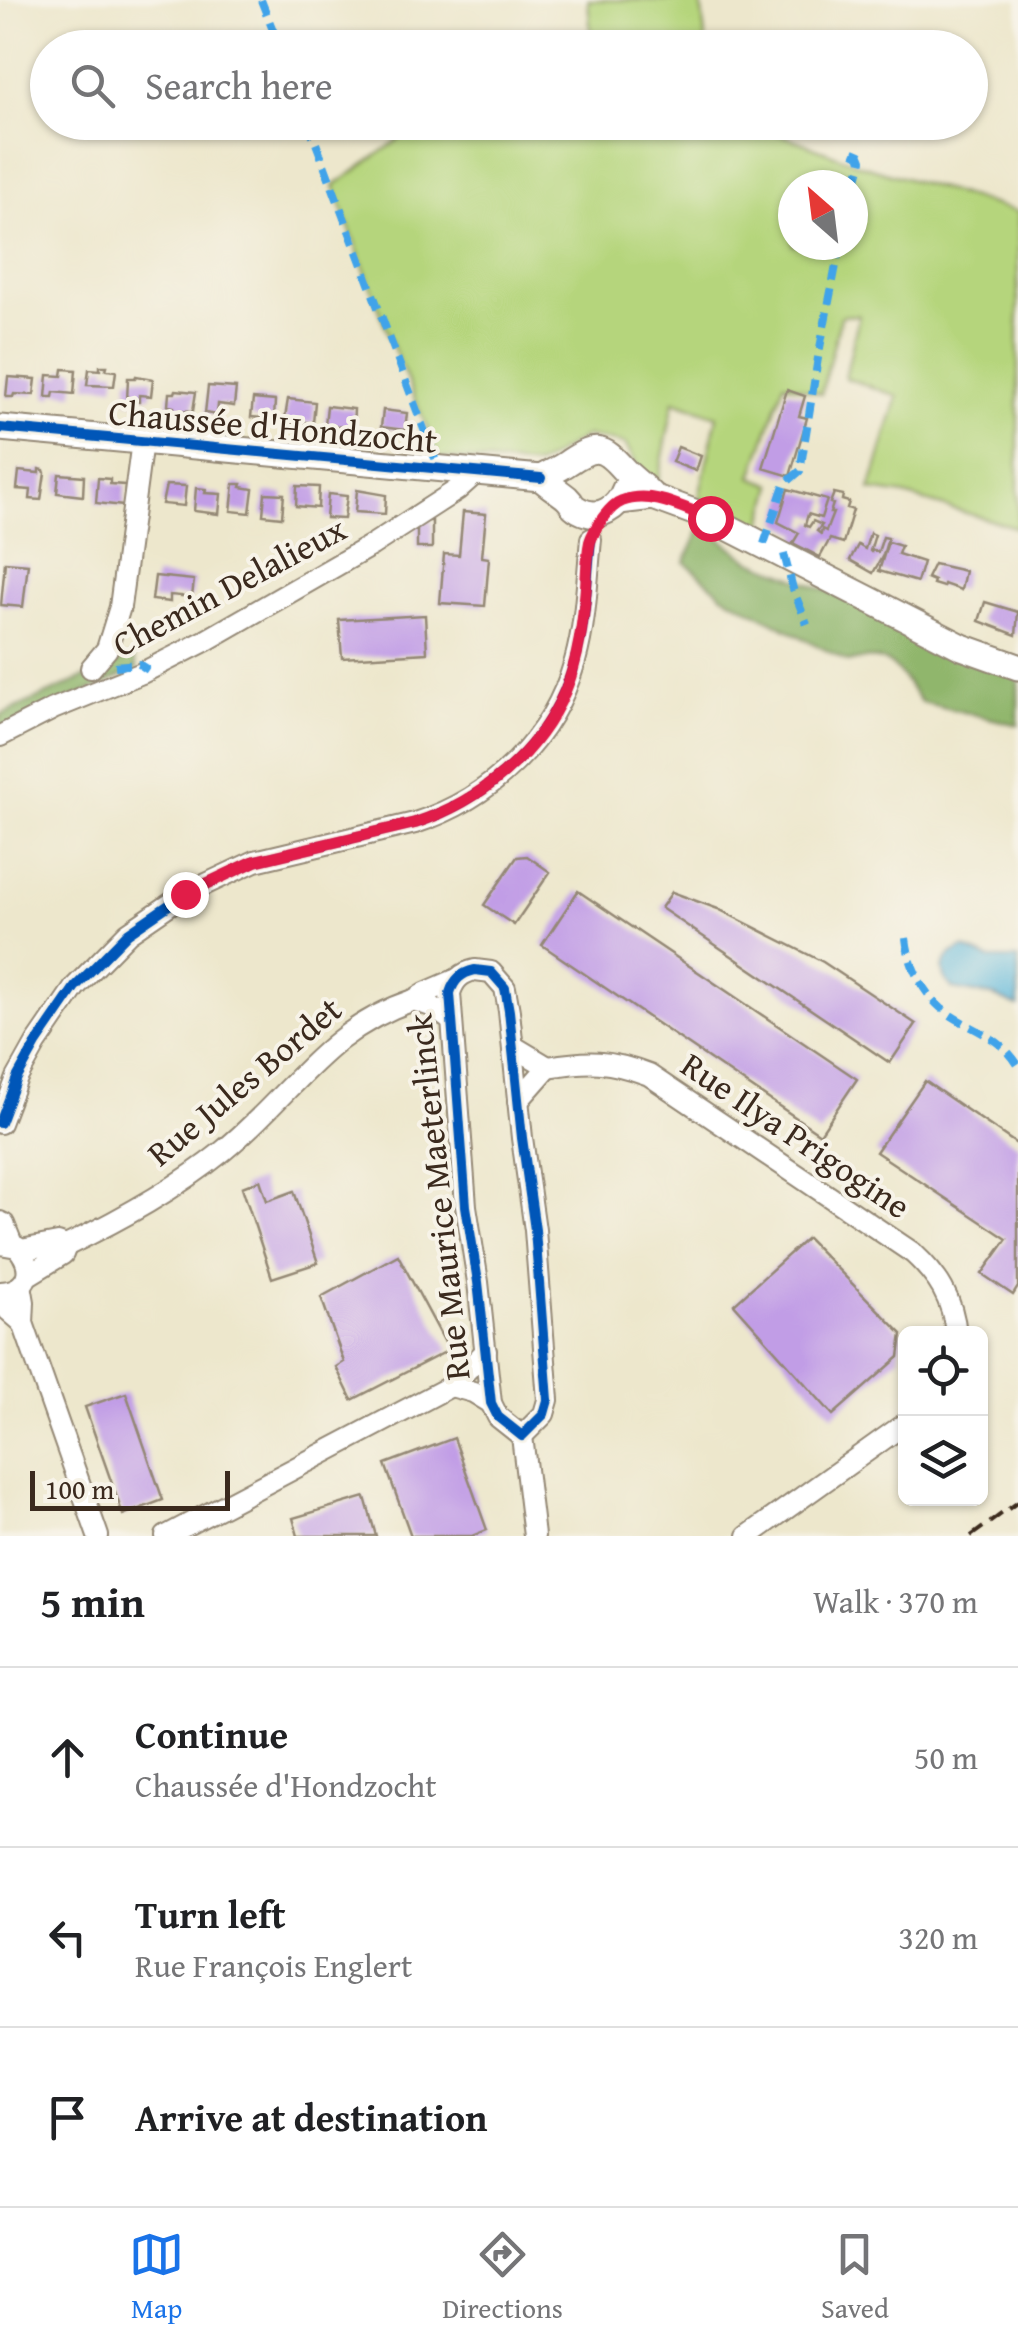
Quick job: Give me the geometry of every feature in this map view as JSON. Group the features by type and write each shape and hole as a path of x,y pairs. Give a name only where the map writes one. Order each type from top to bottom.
{"main road":[{"name":"Chaussée d'Hondzocht","path":"0,428 541,478"},
{"path":"652,497 595,514 572,503 541,478 582,453 611,455 652,497 710,518 764,544 962,647 1018,667"},
{"path":"570,462 563,489 572,503"},
{"path":"615,505 625,490 624,470"}],"street":[{"path":"115,666 91,668 107,649 120,607 142,441"},
{"name":"Chemin Delalieux","path":"0,736 204,641 372,545 457,490 477,472"},
{"path":"572,503 590,539"},
{"path":"0,1123 17,1078 36,1044 75,987 128,932 185,894 255,861 440,815 492,784 509,769 544,728 565,691 580,637 590,539 615,505"},
{"name":"Rue Maurice Maeterlinck","path":"466,972 491,972 501,981 509,1011 535,1230 548,1400 544,1414 522,1436 498,1417 491,1404 466,1206 450,993 455,980 466,972"},
{"name":"Rue Jules Bordet","path":"66,1246 188,1177 246,1130 336,1042 369,1018 455,980"},
{"path":"414,1000 452,1021"},
{"path":"513,1046 548,1068 518,1101"},
{"name":"Rue Ilya Prigogine","path":"548,1068 599,1061 648,1075 913,1252 940,1280 952,1304 955,1326"},
{"path":"0,1222 11,1246 28,1262 12,1287"},
{"path":"11,1246 66,1246 63,1254 12,1287"},
{"path":"12,1287 24,1302 23,1323 100,1535"},
{"path":"166,1536 451,1386 486,1351"},
{"path":"451,1386 472,1392 491,1404"},
{"path":"748,1536 898,1428"},
{"path":"522,1436 534,1536"}],"green space":[{"path":"588,0 701,0 704,30 591,30"},
{"path":"398,140 795,140 858,164 1018,212 1018,528 904,495 870,490 898,396 845,378 859,315 841,316 821,394 784,383 752,477 773,485 761,529 699,497 717,416 674,401 658,482 641,471 625,444 586,436 537,466 439,457 389,337 334,186"},
{"path":"702,525 749,560 866,606 1018,676 1018,725 921,702 885,661 848,662 723,595 685,562"},
{"path":"133,656 137,669 0,731 0,715"}],"water":[{"path":"964,948 990,959 1018,959 1018,1007 993,996 953,989 945,979 943,967 949,956"}],"building":[{"path":"100,366 116,371 114,386 87,385 89,369 100,370"},
{"path":"63,369 76,370 74,394 54,392 53,397 46,397 48,375 62,376"},
{"path":"8,377 36,379 34,395 6,397"},
{"path":"128,378 153,379 151,396 139,395 139,402 127,401"},
{"path":"208,386 236,388 234,406 218,404 217,415 205,413"},
{"path":"787,390 805,396 799,416 807,418 790,476 763,468"},
{"path":"196,392 193,411 168,406 169,393"},
{"path":"253,399 275,401 274,419 251,417"},
{"path":"288,399 315,402 313,423 284,424"},
{"path":"327,406 354,409 353,428 325,425"},
{"path":"383,410 407,413 405,430 381,427"},
{"path":"678,447 701,456 696,471 672,462"},
{"path":"39,469 45,473 41,500 30,499 31,490 17,489 19,471 39,473"},
{"path":"59,474 84,476 83,496 57,493"},
{"path":"98,478 125,485 124,506 96,503"},
{"path":"234,484 253,489 250,513 231,511"},
{"path":"166,485 186,486 184,506 162,504"},
{"path":"297,486 319,487 318,508 296,506"},
{"path":"196,488 221,494 219,514 194,511"},
{"path":"788,489 827,500 821,518 808,514 805,525 809,527 813,521 822,525 817,531 821,534 833,513 830,503 834,493 843,495 842,500 849,502 847,508 853,510 843,543 830,539 820,557 793,543 799,533 778,522"},
{"path":"357,490 386,495 385,514 355,512"},
{"path":"265,493 284,494 282,517 263,515"},
{"path":"328,494 347,496 344,519 326,518"},
{"path":"463,512 486,514 482,557 489,558 485,606 440,603 444,554 459,555"},
{"path":"417,521 432,521 432,548 417,548"},
{"path":"870,533 875,535 871,552 878,552 883,537 888,538 873,573 850,560 858,545 865,549"},
{"path":"888,542 901,546 898,554 923,562 917,582 879,571"},
{"path":"5,562 28,564 23,607 1,605"},
{"path":"934,564 965,571 961,590 933,584 927,578"},
{"path":"155,576 194,580 192,597 170,595 170,602 152,600"},
{"path":"985,602 1018,612 1016,635 979,621"},
{"path":"425,615 427,653 342,658 339,620"},
{"path":"527,856 550,872 514,925 484,905 517,857"},
{"path":"578,891 857,1079 820,1134 542,945"},
{"path":"672,892 718,909 823,962 916,1024 890,1063 661,908"},
{"path":"925,1081 1018,1145 1018,1287 1013,1295 982,1274 1007,1239 876,1152"},
{"path":"260,1180 267,1201 294,1191 318,1263 272,1278 242,1187"},
{"path":"807,1238 898,1330 898,1358 833,1415 734,1304"},
{"path":"398,1255 449,1350 352,1400 336,1367 344,1362 321,1297"},
{"path":"126,1393 163,1500 123,1515 85,1407"},
{"path":"454,1438 487,1530 472,1536 411,1536 385,1464"},
{"path":"365,1497 376,1536 298,1536 293,1518"}],"railway":[{"path":"971,1536 1018,1502"}],"marked path":[{"path":"261,0 273,30"},
{"path":"315,140 439,469"},
{"path":"853,152 862,160 859,170"},
{"path":"764,544 784,485 800,471 837,260"},
{"path":"784,554 807,624"},
{"path":"115,666 139,664 148,670"},
{"path":"906,938 917,976 934,1001 1001,1046 1018,1065"}],"cycle path":[{"path":"0,428 541,478"},
{"path":"0,1123 17,1078 36,1044 75,987 128,933 185,894 255,861 415,823 443,812 494,781 516,762 552,716 575,661 584,616 591,539"},
{"path":"475,970 491,972 505,988 535,1230 548,1400 544,1414 522,1436 498,1417 491,1403 466,1206 450,993 459,978 475,970"}],"route":[{"path":"185,894 255,861 440,815 492,784 530,748 565,691 584,613 590,539 611,509 619,501 652,497 710,518"}]}
